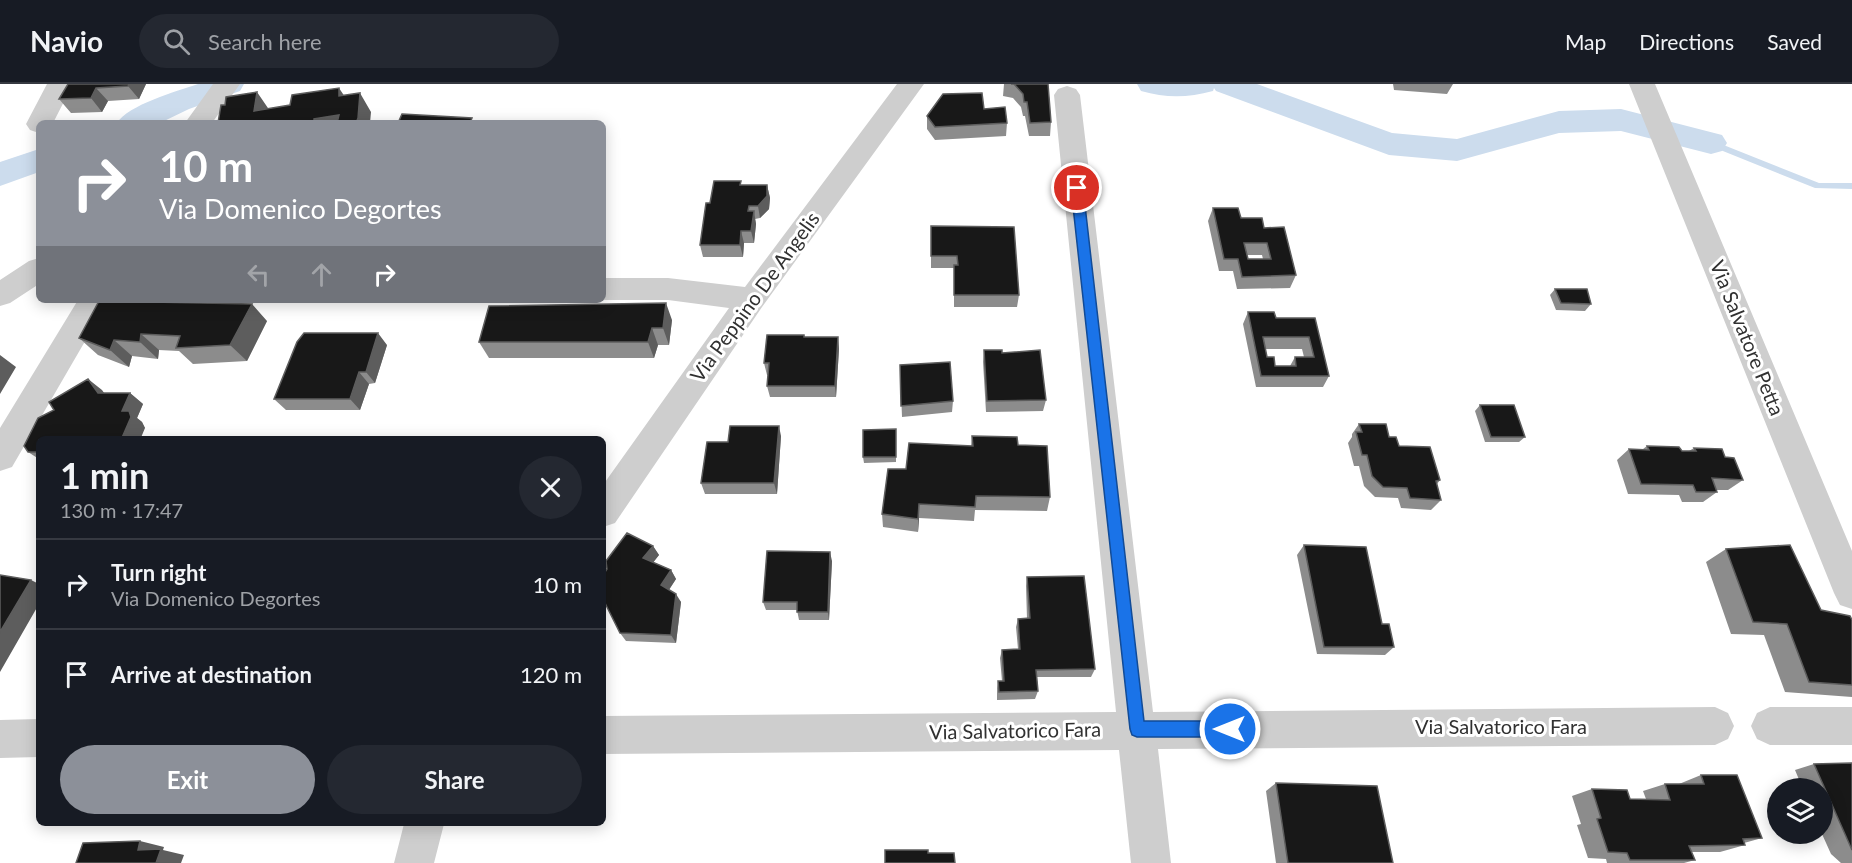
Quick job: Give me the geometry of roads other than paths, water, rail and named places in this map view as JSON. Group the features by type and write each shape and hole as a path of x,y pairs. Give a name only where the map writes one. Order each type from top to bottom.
{"street":[{"path":"41,120 60,84"},
{"path":"200,120 227,84"},
{"name":"Via Peppino De Angelis","path":"606,508 752,299 910,84"},
{"name":"Via Salvatore Petta","path":"1642,84 1852,593"},
{"path":"1066,95 1151,863"},
{"path":"4,293 36,271"},
{"path":"606,289 668,289 752,299"},
{"path":"4,293 36,291"},
{"path":"0,458 92,303"},
{"name":"Via Salvatorico Fara","path":"606,735 1715,726"},
{"path":"1770,726 1852,726"},
{"path":"0,738 36,738"},
{"path":"414,863 423,826"}],"waterway":[{"path":"139,120 178,102 229,84"},
{"path":"1152,84 1173,88 1202,84"},
{"path":"1227,84 1389,144 1457,150 1559,122 1621,120 1711,143"},
{"path":"1711,143 1818,186 1852,186"},
{"path":"0,174 36,161"}]}
